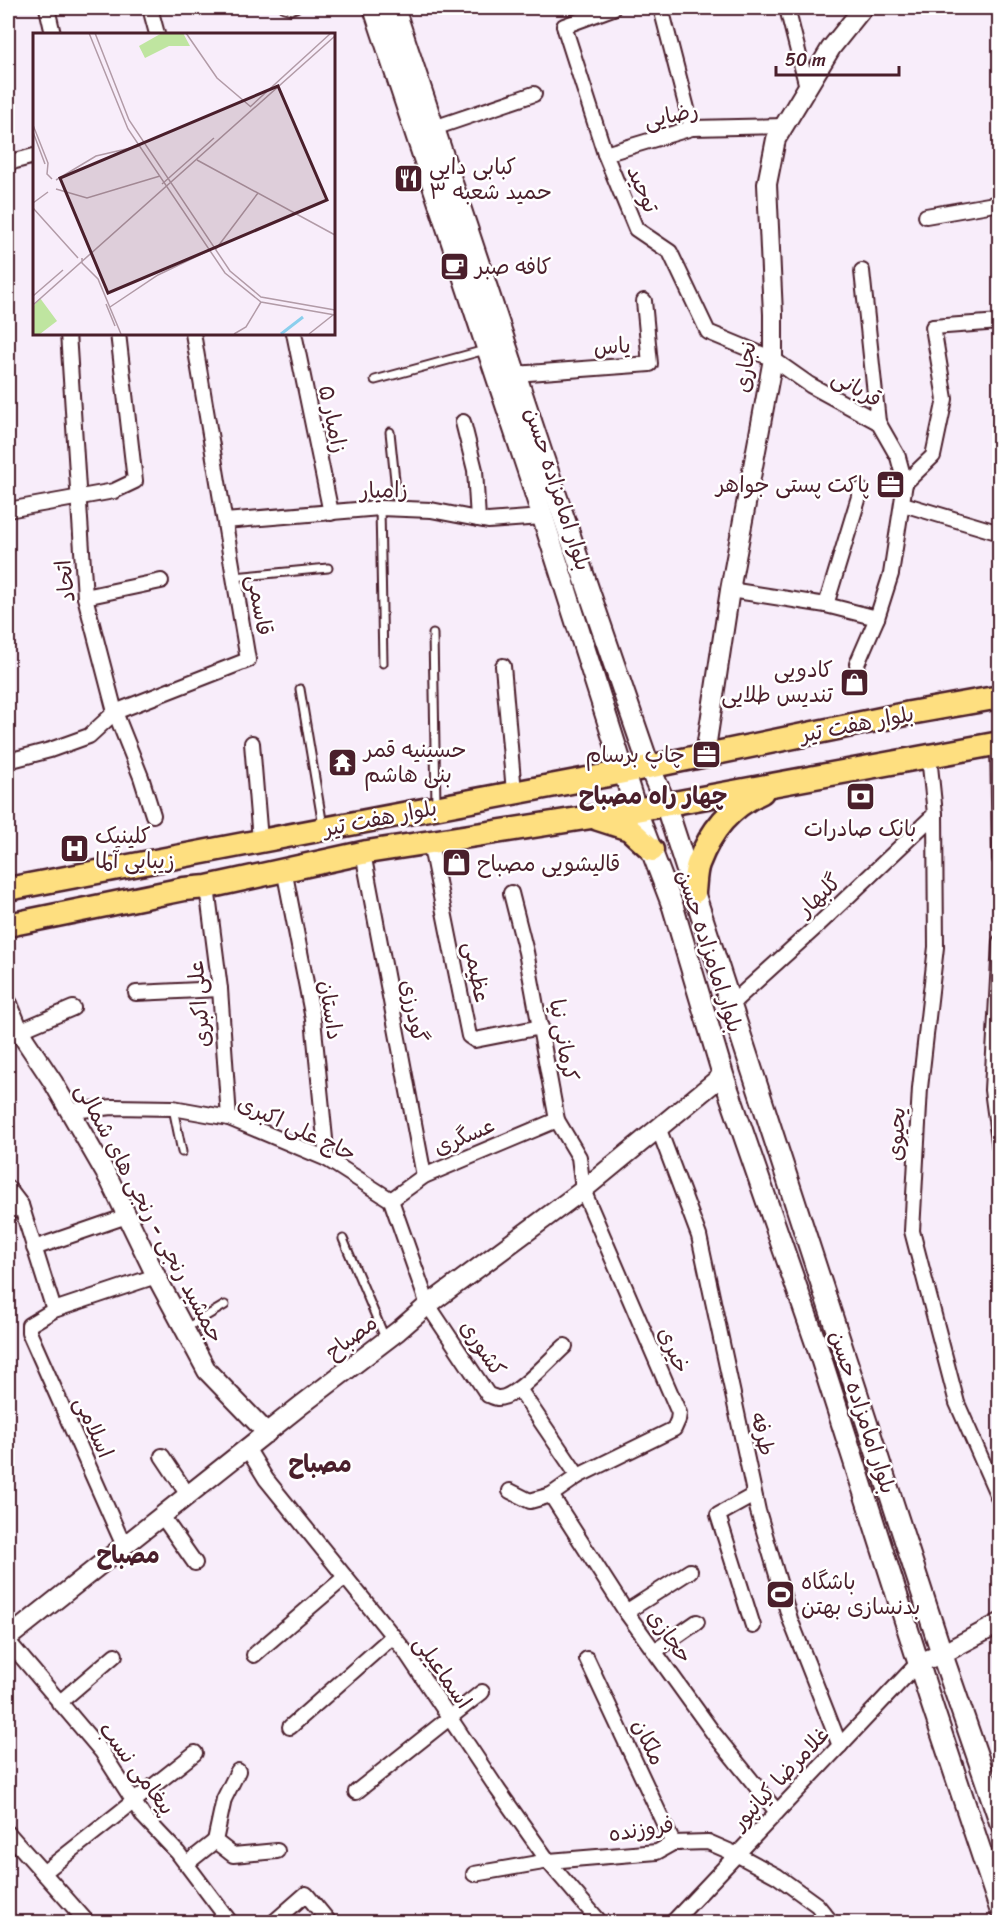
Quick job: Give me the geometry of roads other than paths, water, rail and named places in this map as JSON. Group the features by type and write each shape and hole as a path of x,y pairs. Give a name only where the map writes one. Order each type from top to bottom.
{"main road":[{"name":"بلوار امامزاده حسن","path":"374,8 482,302 515,374 649,766 665,803 942,1654 999,1822"},
{"name":"بلوار امامزاده حسن","path":"394,8 434,128 482,302 488,350 636,810 673,907 723,1075 820,1355 999,1909"},
{"name":"بلوار هفت تیر","path":"8,889 624,772 999,697"},
{"name":"بلوار هفت تیر","path":"8,925 184,889 207,887 363,853 636,810 999,743"},
{"path":"694,892 698,865 719,825 733,808 782,782"},
{"path":"590,817 629,829 652,850"},
{"path":"179,856 168,867 163,878 168,884 184,889"},
{"path":"106,870 121,877 126,885 112,904"}],"street":[{"path":"47,8 53,33"},
{"path":"150,8 157,33"},
{"name":"توحید","path":"613,8 564,26 605,154 636,229 670,252 708,332 773,359"},
{"path":"661,8 692,128"},
{"path":"787,8 807,87"},
{"name":"نجاری","path":"705,755 730,590 773,359 767,183 776,139 831,48 863,8"},
{"path":"434,128 534,94"},
{"name":"رضایی","path":"605,154 692,128 784,126"},
{"path":"8,163 33,156"},
{"path":"926,216 999,203"},
{"path":"862,271 878,422"},
{"name":"یاس","path":"515,374 650,364 644,301"},
{"path":"905,483 933,456 945,399 933,327 999,322"},
{"name":"اتحاد","path":"68,334 86,597 115,712 141,777 153,815"},
{"path":"8,510 114,491 135,481 118,334"},
{"name":"قاسمی","path":"8,761 50,750 89,736 115,712 248,660 193,334"},
{"name":"زامیار ۵","path":"294,334 331,513"},
{"name":"قربانی","path":"773,359 810,385 878,422 898,458 905,483 891,574 877,618 857,664"},
{"path":"463,422 475,470 478,519"},
{"path":"826,605 861,490"},
{"path":"903,504 999,533"},
{"name":"زامیار","path":"225,521 380,508 431,510 488,521 542,517"},
{"path":"86,597 161,581"},
{"path":"730,590 826,605 877,618"},
{"path":"503,666 514,792"},
{"path":"252,743 260,840"},
{"path":"999,743 999,859"},
{"name":"یحیوی","path":"929,756 935,814 936,947 920,1088 912,1231 957,1403 999,1501"},
{"name":"گلبهار","path":"731,1004 935,814"},
{"name":"عظیمی","path":"430,842 469,1036 475,1040 541,1027"},
{"name":"گودرزی","path":"363,853 424,1176"},
{"name":"داستان","path":"284,869 313,1019 327,1160"},
{"name":"علی اکبری","path":"207,887 220,989 229,1118"},
{"name":"کرمانی نیا","path":"511,893 526,952 557,1120 579,1157 583,1190"},
{"path":"999,942 992,1090 999,1149"},
{"path":"136,993 220,989"},
{"name":"جمشید رنجی - رنجی های شمالی","path":"8,1004 19,1032 70,1111 110,1181 156,1276 207,1371 267,1433"},
{"path":"19,1032 73,1008"},
{"name":"مصباح","path":"8,1640 247,1448 386,1341 428,1305 583,1190 723,1075"},
{"name":"حاج علی اکبری","path":"70,1111 113,1107 173,1108 229,1118 327,1160 392,1200"},
{"name":"عسگری","path":"392,1200 424,1176 557,1120"},
{"name":"طرفه","path":"658,1127 699,1236 754,1495 790,1619 840,1746"},
{"path":"8,1188 21,1205 54,1310 156,1276"},
{"name":"خیری","path":"551,1495 578,1476 674,1429 678,1420 678,1413 583,1190"},
{"path":"392,1200 428,1305"},
{"path":"8,1213 21,1205"},
{"path":"34,1248 127,1216"},
{"name":"کشوری","path":"428,1305 488,1395 496,1398 505,1397 519,1389 565,1346"},
{"name":"اسلامی","path":"54,1310 29,1325 29,1332 124,1546"},
{"path":"519,1389 578,1476"},
{"name":"اسماعیلی","path":"247,1448 266,1479 393,1636 549,1861 600,1923"},
{"path":"162,1456 188,1495"},
{"path":"510,1491 530,1501 551,1495"},
{"name":"حجازی","path":"551,1495 626,1612 714,1734 777,1812"},
{"path":"753,1626 717,1515 754,1495"},
{"path":"162,1516 195,1563"},
{"path":"626,1612 690,1571"},
{"path":"254,1655 345,1577"},
{"path":"656,1652 697,1622"},
{"path":"918,1662 942,1654 999,1623"},
{"path":"290,1727 393,1636"},
{"name":"پیغامی نسب","path":"8,1640 102,1752 143,1816 186,1864 230,1923"},
{"path":"59,1703 115,1655"},
{"name":"ملکان","path":"587,1659 673,1843"},
{"name":"غلامرضا کیانپور","path":"673,1923 918,1662"},
{"path":"356,1792 482,1692"},
{"path":"43,1872 195,1753"},
{"path":"186,1864 215,1841 224,1799 238,1771"},
{"path":"8,1833 81,1920"},
{"path":"215,1841 233,1855 277,1851"},
{"name":"فروزنده","path":"474,1874 549,1861 657,1852 673,1843 708,1842 777,1876 817,1905 831,1923"},
{"path":"274,1923 306,1894 328,1923"}],"lane":[{"path":"284,8 291,10 296,8"},
{"path":"375,381 488,350"},
{"path":"390,432 398,509"},
{"path":"380,508 382,663"},
{"path":"234,578 328,568"},
{"path":"433,634 436,807"},
{"path":"300,689 323,828"},
{"path":"173,1108 182,1152"},
{"path":"343,1239 386,1341"},
{"path":"185,1329 225,1305"}],"place":[{"name":"کبابی دایی حمید شعبه ۳","path":"408,179"},
{"name":"کافه صبر","path":"454,266"},
{"name":"پاکت پستی جواهر","path":"891,484"},
{"name":"کادویی تندیس طلایی","path":"854,682"},
{"name":"چاپ برسام","path":"706,754"},
{"name":"حسینیه قمر بنی هاشم","path":"343,762"},
{"name":"بانک صادرات","path":"860,796"},
{"name":"کلینیک زیبایی آلما","path":"74,848"},
{"name":"قالیشویی مصباح","path":"456,863"},
{"name":"باشگاه بدنسازی بهتن","path":"780,1594"}],"district":[{"name":"چهار راه مصباح","path":"653,796"},
{"name":"مصباح","path":"320,1464"},
{"name":"مصباح","path":"128,1555"}]}
